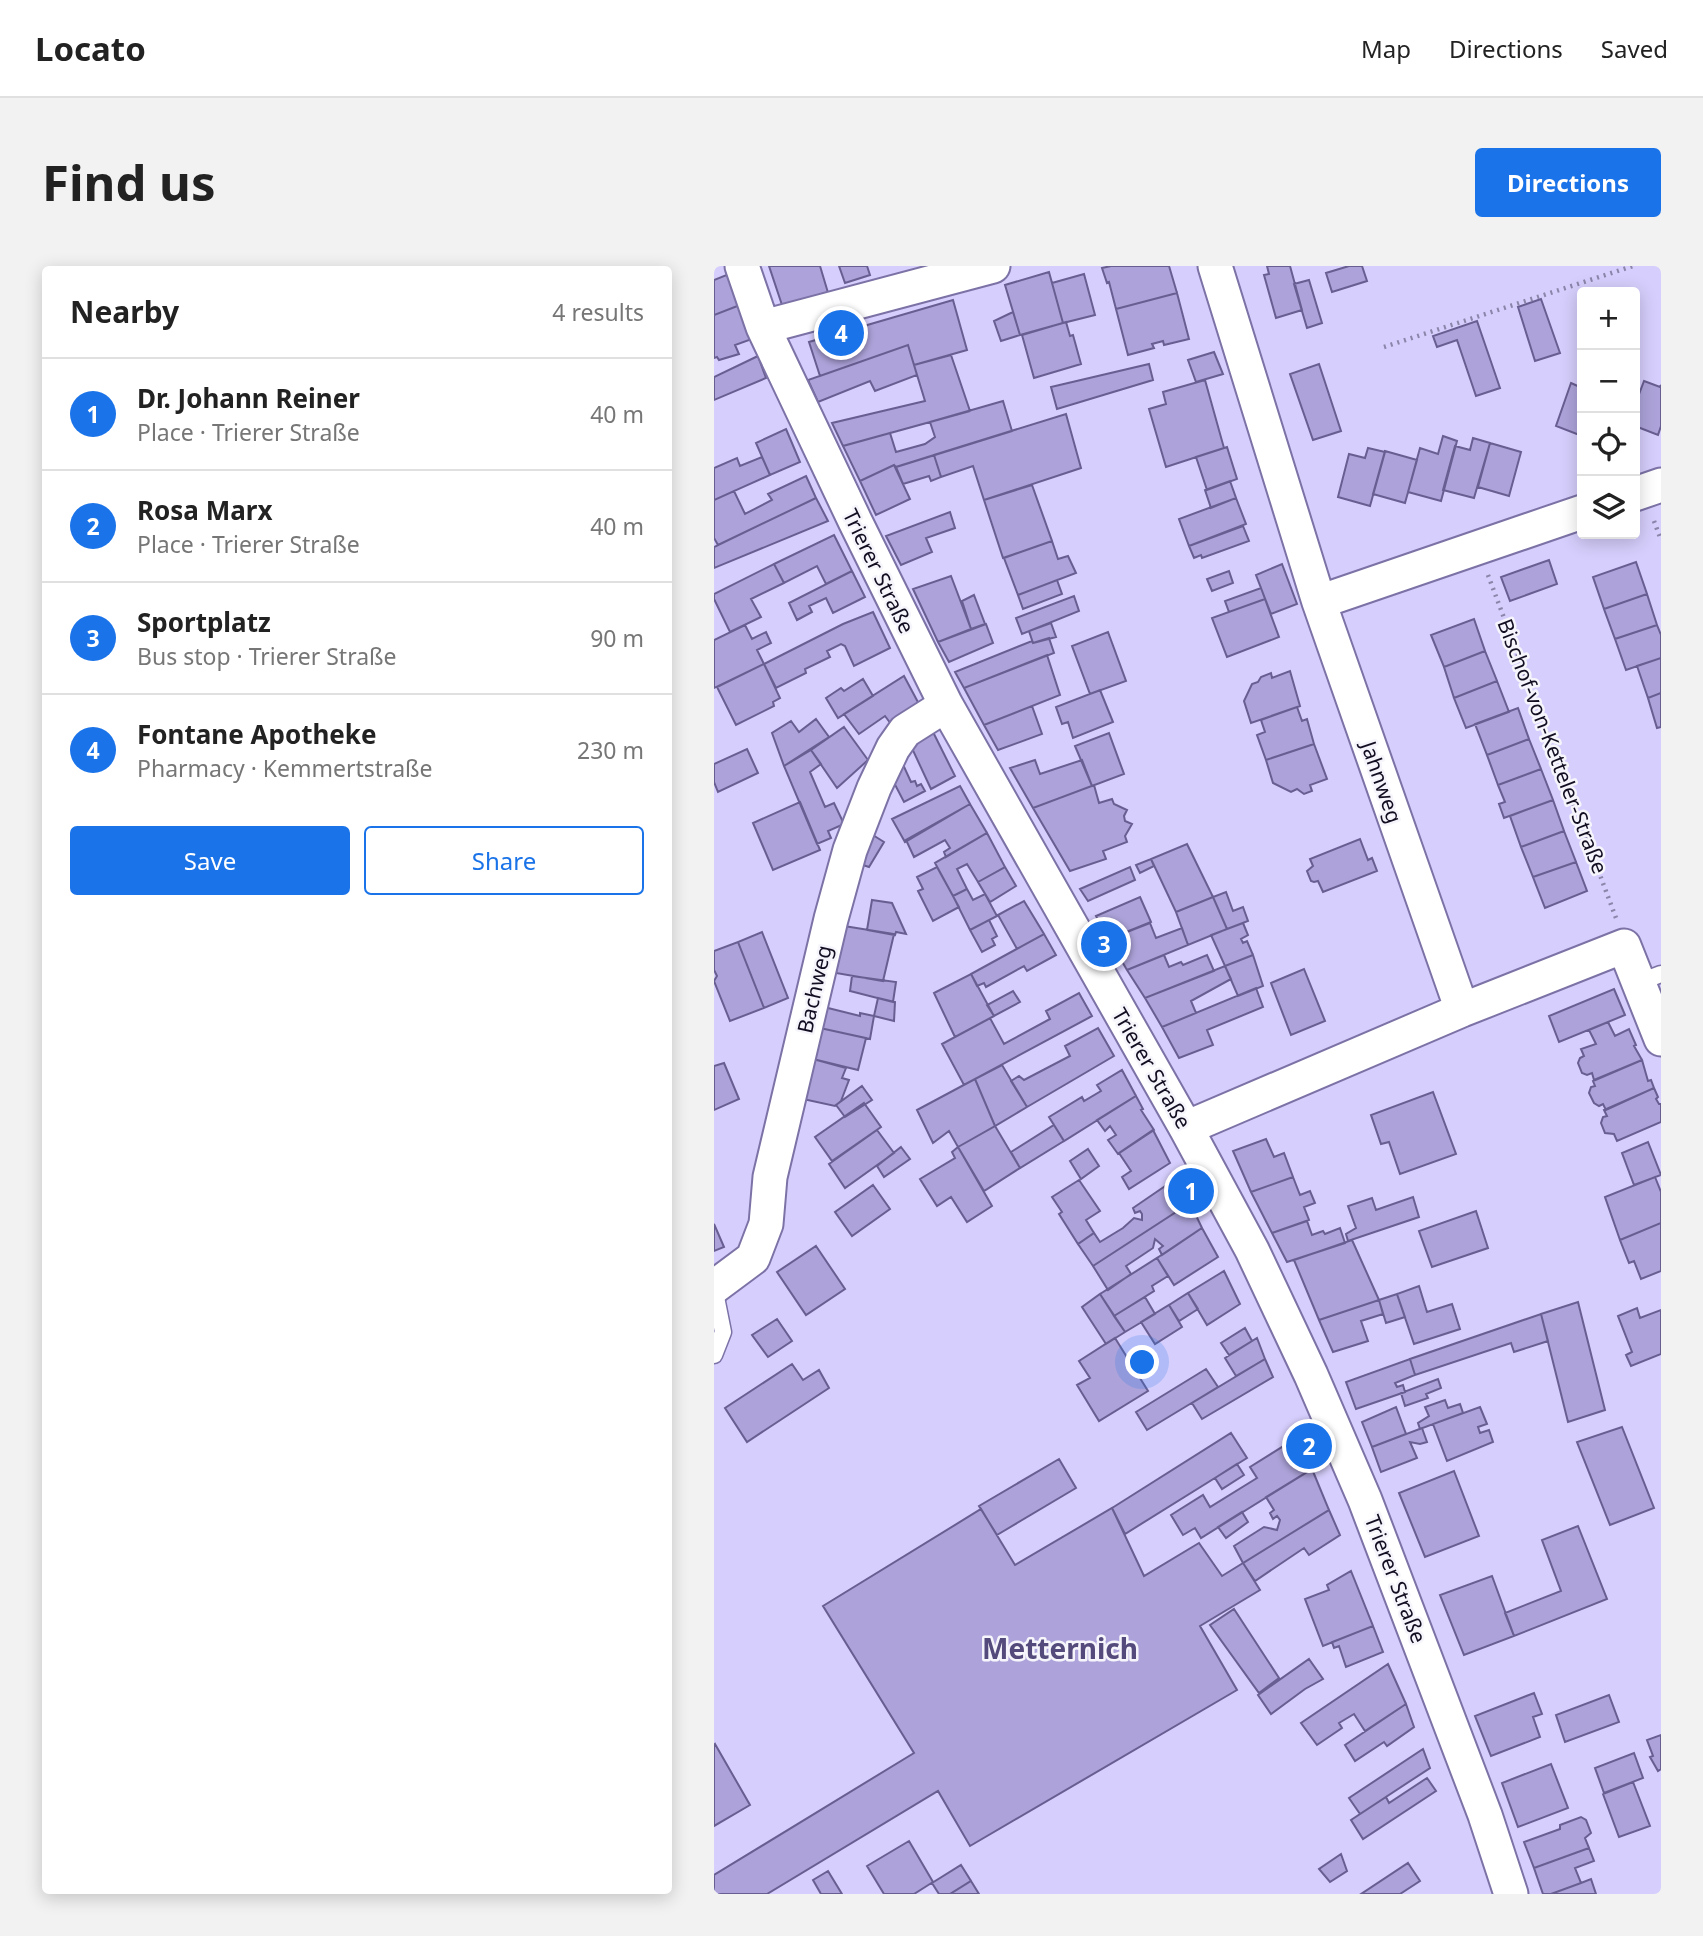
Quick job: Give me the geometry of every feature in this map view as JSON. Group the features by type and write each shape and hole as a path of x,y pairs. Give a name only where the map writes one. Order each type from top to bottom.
{"street":[{"name":"Trierer Straße","path":"742,266 763,327 946,705 1186,1128 1252,1250 1311,1375 1365,1500 1475,1790 1511,1894"},
{"path":"763,327 993,266"},
{"name":"Jahnweg","path":"1215,266 1319,602 1462,1010"},
{"path":"1640,492 1661,485"},
{"path":"1319,602 1577,514"},
{"name":"Bachweg","path":"714,1287 753,1258 766,1224 770,1177 821,960 850,850 874,788 893,748 905,731 946,705"},
{"path":"1186,1128 1462,1010 1624,946 1650,978 1661,1039"}],"lane":[{"name":"Bachweg","path":"714,1287 723,1332 714,1355"}],"path":[{"path":"1384,347 1633,266"},
{"name":"Bischof-von-Ketteler-Straße","path":"1478,548 1614,908 1624,946"}],"building":[{"path":"769,266 820,266 829,296 784,311"},
{"path":"839,266 867,266 870,275 845,283"},
{"path":"1169,266 1177,293 1116,309 1109,282 1107,283 1102,268"},
{"path":"1267,266 1290,266 1302,310 1276,318 1264,275 1269,274"},
{"path":"1349,266 1362,266 1367,281 1332,292 1326,273"},
{"path":"1049,272 1063,323 1020,335 1005,285"},
{"path":"729,274 740,305 714,315 714,280"},
{"path":"1084,274 1095,315 1063,323 1052,283"},
{"path":"1309,280 1322,323 1307,328 1294,284"},
{"path":"1177,293 1189,339 1164,345 1163,341 1152,344 1154,348 1128,355 1116,309"},
{"path":"1541,299 1560,353 1535,361 1518,307"},
{"path":"953,300 967,350 914,365 908,345 820,376 809,342"},
{"path":"740,305 752,339 735,345 739,354 719,360 714,358 714,315"},
{"path":"1013,312 1020,335 1001,341 994,321"},
{"path":"1477,321 1500,388 1476,396 1457,340 1437,347 1433,336"},
{"path":"1066,322 1070,336 1073,335 1081,364 1034,378 1022,335"},
{"path":"908,345 917,375 875,391 870,381 818,402 808,380"},
{"path":"1214,352 1223,374 1196,382 1188,360"},
{"path":"951,355 970,411 843,446 832,423 925,401 914,365"},
{"path":"758,356 766,378 714,400 714,377"},
{"path":"1149,364 1153,380 1057,409 1051,387"},
{"path":"1319,364 1341,431 1313,440 1290,374"},
{"path":"1205,380 1224,448 1166,467 1149,409 1166,404 1163,392"},
{"path":"1644,381 1660,387 1661,385 1661,426 1658,435 1640,428 1640,392"},
{"path":"1571,383 1577,386 1577,434 1556,426"},
{"path":"1003,401 1012,431 896,467 894,465 860,481 843,446 890,433 896,452 925,444 935,437 930,422"},
{"path":"1066,414 1081,468 984,500 973,466 941,477 934,455"},
{"path":"786,429 800,462 770,475 756,443"},
{"path":"1443,436 1457,441 1441,501 1408,492 1420,448 1438,454"},
{"path":"1473,438 1490,443 1474,498 1443,490 1455,446 1470,450"},
{"path":"1490,443 1521,452 1509,496 1478,487"},
{"path":"1227,447 1237,479 1207,490 1196,457"},
{"path":"1368,448 1385,452 1370,506 1338,497 1349,454 1365,458"},
{"path":"1385,451 1417,460 1405,503 1373,494"},
{"path":"934,455 941,477 931,481 929,476 903,484 896,467"},
{"path":"762,457 770,475 714,500 714,468 737,458 740,466"},
{"path":"894,465 910,499 876,515 860,481"},
{"path":"806,476 816,498 718,545 714,538 714,500 734,491 745,514 772,500 768,494"},
{"path":"1230,481 1236,498 1211,508 1205,490"},
{"path":"1032,485 1052,541 1003,558 984,500"},
{"path":"816,498 828,521 714,568 714,547"},
{"path":"1236,498 1246,524 1189,546 1179,519"},
{"path":"950,512 955,528 926,538 932,552 901,565 886,536"},
{"path":"1243,526 1249,541 1202,558 1201,555 1194,558 1189,546"},
{"path":"834,535 852,571 826,584 817,566 784,583 774,564"},
{"path":"1052,541 1058,559 1068,556 1076,573 1018,595 1004,558"},
{"path":"1549,560 1557,584 1510,601 1501,577"},
{"path":"1636,562 1647,594 1604,609 1593,577"},
{"path":"774,564 784,583 751,599 761,617 730,632 714,594"},
{"path":"1282,564 1297,604 1271,614 1256,575"},
{"path":"852,571 865,597 833,613 826,598 809,606 812,612 797,620 789,603"},
{"path":"1229,571 1233,583 1212,591 1207,579"},
{"path":"951,576 971,629 938,642 913,589"},
{"path":"1057,580 1062,594 1023,609 1018,595"},
{"path":"1261,588 1265,599 1229,612 1225,601"},
{"path":"1647,594 1657,625 1615,639 1604,609"},
{"path":"974,595 985,624 971,629 962,601"},
{"path":"1074,596 1079,611 1022,634 1016,618"},
{"path":"1265,599 1279,637 1227,657 1212,618"},
{"path":"873,612 890,648 854,666 845,646 841,644 827,651 830,657 776,688 764,664"},
{"path":"1474,619 1485,651 1444,667 1431,635"},
{"path":"1051,623 1056,637 1033,643 1029,631"},
{"path":"986,624 993,643 949,662 938,642"},
{"path":"745,625 752,639 766,632 771,643 757,650 764,664 714,688 714,640"},
{"path":"1657,625 1661,635 1661,658 1626,670 1615,639"},
{"path":"1108,632 1126,681 1090,694 1072,646"},
{"path":"1049,638 1054,653 964,688 955,672 1032,641 1033,643"},
{"path":"1485,651 1497,681 1454,698 1444,667"},
{"path":"1047,655 1060,695 984,725 964,688"},
{"path":"1661,658 1661,693 1648,698 1637,666"},
{"path":"764,664 780,698 773,702 774,706 736,725 717,687"},
{"path":"1290,671 1300,706 1251,723 1244,701 1252,684 1271,673 1272,678"},
{"path":"904,676 920,706 891,724 885,716 859,734 844,714"},
{"path":"863,679 873,696 838,718 826,698"},
{"path":"1497,681 1509,712 1466,728 1454,698"},
{"path":"1100,690 1113,722 1073,738 1068,722 1062,724 1056,707"},
{"path":"1661,693 1661,727 1657,728 1648,698"},
{"path":"1032,706 1042,734 998,750 984,725"},
{"path":"1297,707 1302,721 1307,719 1314,744 1266,760 1257,735 1265,732 1261,720"},
{"path":"1518,708 1529,739 1487,755 1475,724"},
{"path":"816,719 829,737 784,766 772,733 791,721 799,732"},
{"path":"844,727 868,760 837,788 811,750"},
{"path":"933,732 955,776 931,789 910,744"},
{"path":"1109,733 1124,774 1092,786 1075,746"},
{"path":"1529,739 1541,769 1498,785 1487,755"},
{"path":"1314,744 1327,779 1310,785 1312,791 1304,794 1297,789 1291,792 1273,783 1266,760"},
{"path":"747,749 758,773 718,792 714,782 714,764"},
{"path":"811,750 821,764 810,772 825,807 834,803 844,824 828,831 831,838 817,844 784,766"},
{"path":"900,758 911,782 915,781 917,786 921,784 925,791 904,802 890,775"},
{"path":"1035,760 1040,774 1082,760 1092,786 1033,808 1010,768"},
{"path":"1541,769 1553,800 1504,818 1499,804 1505,802 1498,785"},
{"path":"1094,785 1099,803 1112,799 1114,804 1127,810 1125,821 1132,824 1125,836 1127,842 1103,851 1106,859 1070,871 1033,808"},
{"path":"960,786 970,804 905,842 892,819"},
{"path":"1553,800 1564,831 1521,847 1510,816"},
{"path":"800,802 820,850 773,870 753,823"},
{"path":"970,804 987,833 946,857 944,852 950,848 945,840 914,857 906,840"},
{"path":"1564,831 1576,862 1533,877 1521,847"},
{"path":"868,832 884,842 869,867 857,863"},
{"path":"987,833 1005,867 978,882 967,864 957,869 967,889 953,896 935,863"},
{"path":"1360,839 1368,860 1372,858 1377,871 1323,892 1318,881 1311,881 1307,871 1313,866 1310,859"},
{"path":"1187,844 1213,897 1176,912 1151,859"},
{"path":"1151,859 1154,866 1140,873 1136,865"},
{"path":"1576,862 1587,891 1545,908 1533,877"},
{"path":"937,867 959,907 933,921 918,891 923,889 917,877"},
{"path":"1005,867 1016,886 990,902 978,882"},
{"path":"1130,867 1135,880 1088,901 1080,889"},
{"path":"967,889 973,900 985,894 997,916 970,930 953,896"},
{"path":"1226,892 1233,911 1243,907 1248,921 1227,929 1213,897"},
{"path":"1140,897 1151,922 1109,939 1096,916"},
{"path":"1213,897 1227,929 1188,945 1176,912"},
{"path":"872,900 892,903 906,934 896,932 895,935 867,930"},
{"path":"1024,901 1044,934 1017,949 998,915"},
{"path":"989,920 997,936 992,939 995,945 982,952 970,930"},
{"path":"1150,923 1156,938 1182,928 1188,945 1127,970 1109,939"},
{"path":"1243,923 1248,935 1241,939 1243,943 1247,941 1253,955 1225,966 1211,935"},
{"path":"844,926 894,934 883,981 836,973"},
{"path":"762,932 788,998 764,1008 738,942"},
{"path":"1044,934 1056,955 1027,971 1024,966 986,987 984,983 977,986 971,974"},
{"path":"738,942 764,1008 730,1021 714,981 717,976 714,970 714,951"},
{"path":"1164,955 1169,967 1181,962 1183,965 1207,955 1214,971 1145,998 1127,970"},
{"path":"1253,955 1263,986 1238,996 1225,966"},
{"path":"1225,966 1231,979 1191,1001 1196,1013 1162,1027 1145,998"},
{"path":"1304,969 1325,1021 1291,1035 1271,983"},
{"path":"971,974 994,1016 955,1037 934,993"},
{"path":"852,976 896,982 893,1002 850,991"},
{"path":"1256,988 1263,1007 1207,1030 1213,1045 1179,1058 1162,1027"},
{"path":"1614,989 1625,1015 1559,1042 1549,1016"},
{"path":"1013,991 1020,1002 994,1016 987,1005"},
{"path":"1079,993 1092,1016 964,1085 942,1044 990,1018 1004,1044 1050,1019 1046,1011"},
{"path":"878,998 895,1002 894,1021 874,1016"},
{"path":"824,1007 860,1016 860,1013 874,1016 870,1039 820,1028"},
{"path":"1608,1022 1615,1036 1629,1029 1642,1060 1594,1080 1592,1073 1582,1073 1578,1063 1584,1056 1581,1049 1596,1044 1589,1030"},
{"path":"820,1028 866,1038 858,1070 813,1059"},
{"path":"1098,1028 1114,1056 1027,1107 1011,1081 1019,1076 1024,1080 1070,1056 1065,1046"},
{"path":"813,1059 846,1068 842,1078 849,1080 841,1101 835,1106 803,1099"},
{"path":"1642,1060 1648,1081 1651,1080 1654,1088 1606,1110 1603,1104 1599,1106 1594,1103 1589,1093 1591,1087 1595,1086 1593,1081"},
{"path":"724,1063 739,1099 714,1110 714,1066"},
{"path":"1002,1065 1027,1107 995,1126 975,1079"},
{"path":"1122,1070 1136,1096 1064,1141 1049,1117 1082,1097 1084,1101 1101,1091 1097,1085"},
{"path":"975,1079 995,1126 958,1147 949,1131 933,1143 917,1110"},
{"path":"862,1086 872,1100 845,1117 836,1105"},
{"path":"1654,1088 1658,1097 1656,1099 1661,1104 1661,1122 1617,1141 1614,1134 1605,1133 1601,1123 1603,1117 1607,1116 1604,1110"},
{"path":"1433,1092 1456,1154 1400,1174 1389,1142 1381,1144 1371,1115"},
{"path":"1136,1096 1143,1109 1141,1110 1154,1130 1118,1154 1108,1140 1116,1135 1110,1126 1105,1131 1097,1120"},
{"path":"864,1103 881,1127 832,1161 815,1137"},
{"path":"1054,1125 1064,1141 1020,1168 1011,1152"},
{"path":"995,1126 1020,1168 984,1191 958,1147"},
{"path":"877,1130 894,1153 845,1188 829,1164"},
{"path":"1153,1130 1170,1163 1129,1189 1122,1177 1131,1171 1119,1153"},
{"path":"1266,1139 1274,1157 1284,1153 1293,1177 1251,1192 1233,1151"},
{"path":"1648,1142 1661,1175 1634,1185 1622,1153"},
{"path":"901,1147 910,1159 884,1177 877,1166"},
{"path":"958,1147 992,1206 967,1222 951,1197 937,1206 920,1179 955,1158 952,1152"},
{"path":"1088,1149 1099,1166 1081,1179 1070,1161"},
{"path":"1293,1177 1300,1195 1310,1191 1315,1203 1304,1207 1309,1220 1272,1233 1251,1192"},
{"path":"1655,1177 1661,1192 1661,1223 1620,1240 1605,1197"},
{"path":"1177,1178 1190,1203 1093,1266 1078,1244 1094,1233 1100,1242 1134,1218 1142,1220 1140,1211 1135,1213 1133,1208"},
{"path":"1079,1180 1100,1211 1086,1220 1094,1233 1078,1244 1059,1214 1062,1212 1052,1197"},
{"path":"873,1185 890,1209 852,1236 835,1212"},
{"path":"1413,1197 1419,1217 1348,1241 1346,1234 1356,1228 1348,1206 1372,1198 1376,1210"},
{"path":"1190,1203 1202,1228 1162,1255 1159,1249 1163,1246 1155,1239 1153,1248 1126,1266 1131,1274 1108,1290 1093,1266"},
{"path":"1476,1211 1488,1248 1432,1267 1419,1231"},
{"path":"1307,1221 1312,1235 1323,1231 1325,1234 1340,1228 1345,1243 1287,1262 1272,1233"},
{"path":"1661,1223 1661,1271 1641,1279 1634,1261 1629,1263 1620,1240"},
{"path":"714,1224 724,1247 714,1251"},
{"path":"1202,1228 1218,1257 1174,1285 1157,1258"},
{"path":"1352,1240 1379,1300 1319,1320 1294,1260"},
{"path":"816,1246 845,1289 806,1315 777,1272"},
{"path":"1157,1258 1168,1276 1152,1286 1154,1291 1114,1316 1100,1294"},
{"path":"1224,1271 1240,1304 1207,1325 1188,1293"},
{"path":"1419,1286 1427,1312 1452,1304 1460,1329 1414,1344 1397,1294"},
{"path":"1188,1293 1198,1309 1179,1321 1169,1305"},
{"path":"1100,1294 1125,1332 1106,1344 1082,1307"},
{"path":"1397,1294 1405,1317 1386,1323 1379,1300"},
{"path":"1145,1297 1155,1314 1125,1332 1114,1316"},
{"path":"1379,1300 1383,1314 1361,1321 1368,1341 1333,1352 1319,1320"},
{"path":"1578,1302 1605,1410 1568,1422 1541,1314"},
{"path":"1169,1305 1182,1327 1155,1344 1141,1322"},
{"path":"1637,1308 1640,1318 1661,1310 1661,1354 1631,1366 1626,1355 1632,1352 1618,1316"},
{"path":"1541,1314 1548,1341 1514,1352 1511,1343 1415,1375 1410,1359"},
{"path":"777,1319 792,1341 768,1357 752,1335"},
{"path":"1245,1328 1252,1341 1229,1355 1221,1343"},
{"path":"1115,1338 1148,1391 1099,1421 1077,1385 1090,1378 1079,1361"},
{"path":"1257,1338 1265,1359 1236,1376 1225,1358"},
{"path":"1265,1359 1273,1377 1202,1419 1192,1403"},
{"path":"1410,1359 1415,1375 1395,1383 1397,1387 1403,1385 1405,1392 1356,1409 1346,1382"},
{"path":"792,1364 803,1380 819,1370 829,1388 747,1442 725,1408"},
{"path":"1206,1369 1218,1387 1147,1430 1136,1412"},
{"path":"1438,1379 1441,1388 1426,1394 1428,1398 1405,1406 1401,1393"},
{"path":"1445,1400 1448,1408 1460,1404 1463,1413 1420,1429 1418,1423 1429,1416 1425,1407"},
{"path":"1396,1407 1406,1434 1372,1447 1362,1422"},
{"path":"1480,1407 1487,1424 1478,1427 1480,1433 1489,1430 1493,1442 1447,1461 1433,1424"},
{"path":"1622,1427 1654,1508 1610,1525 1577,1442"},
{"path":"1422,1428 1427,1442 1410,1442 1417,1458 1381,1472 1372,1447"},
{"path":"1231,1433 1247,1458 1125,1534 1112,1508"},
{"path":"1298,1437 1312,1469 1201,1538 1195,1528 1183,1535 1171,1515 1203,1495 1210,1507 1257,1478 1250,1467"},
{"path":"1059,1459 1076,1488 997,1535 979,1506"},
{"path":"1237,1464 1244,1475 1222,1489 1215,1478"},
{"path":"1312,1469 1329,1510 1243,1563 1234,1546 1264,1527 1277,1530 1280,1520 1277,1516 1273,1519 1270,1513 1274,1510 1266,1497"},
{"path":"1454,1471 1479,1536 1425,1557 1399,1493"},
{"path":"1112,1508 1144,1576 1199,1543 1222,1576 1243,1563 1260,1590 1200,1626 1237,1690 970,1846 938,1791 767,1894 714,1894 714,1875 914,1753 823,1606 981,1509 1015,1565"},
{"path":"1329,1510 1340,1535 1309,1555 1304,1548 1255,1581 1243,1563"},
{"path":"1242,1512 1248,1522 1226,1538 1218,1527"},
{"path":"1578,1526 1607,1599 1514,1636 1505,1613 1561,1591 1542,1540"},
{"path":"1351,1571 1373,1626 1323,1646 1305,1599 1329,1590 1327,1585"},
{"path":"1492,1576 1514,1636 1464,1655 1440,1595"},
{"path":"1234,1609 1279,1678 1259,1693 1210,1625"},
{"path":"1373,1626 1383,1652 1346,1667 1339,1646 1334,1648 1332,1642"},
{"path":"1309,1659 1323,1679 1271,1714 1258,1695"},
{"path":"1388,1664 1406,1704 1365,1731 1354,1714 1339,1723 1342,1728 1317,1745 1301,1723"},
{"path":"1534,1693 1542,1714 1533,1717 1540,1737 1491,1756 1475,1716"},
{"path":"1609,1695 1619,1722 1565,1742 1556,1715"},
{"path":"1406,1704 1414,1727 1387,1746 1384,1742 1355,1761 1345,1745"},
{"path":"1661,1735 1661,1769 1658,1771 1650,1757 1653,1756 1647,1740"},
{"path":"714,1745 750,1805 714,1826"},
{"path":"1423,1749 1430,1768 1360,1814 1349,1798"},
{"path":"1634,1753 1643,1778 1604,1793 1595,1768"},
{"path":"1551,1764 1568,1808 1518,1827 1502,1783"},
{"path":"1427,1778 1436,1791 1363,1839 1351,1820 1386,1797 1389,1803"},
{"path":"1633,1782 1650,1826 1619,1837 1603,1794"},
{"path":"1581,1817 1586,1820 1591,1833 1585,1838 1589,1848 1534,1868 1524,1842 1560,1829 1560,1825"},
{"path":"909,1841 933,1882 914,1894 884,1894 867,1866"},
{"path":"1589,1848 1594,1861 1575,1868 1581,1883 1551,1894 1543,1894 1534,1868"},
{"path":"1341,1854 1347,1871 1330,1882 1319,1869"},
{"path":"1408,1863 1420,1881 1400,1894 1361,1894"},
{"path":"961,1865 971,1881 950,1894 939,1894 932,1883"},
{"path":"828,1871 842,1894 821,1894 813,1880"},
{"path":"1591,1879 1596,1894 1551,1894 1581,1883"},
{"path":"971,1881 979,1894 950,1894"}],"place":[{"name":"Fontane Apotheke","path":"841,333"},
{"name":"Sportplatz","path":"1104,944"},
{"name":"Dr. Johann Reiner","path":"1191,1191"},
{"name":"Rosa Marx","path":"1309,1446"}],"district":[{"name":"Metternich","path":"1060,1648"}]}
